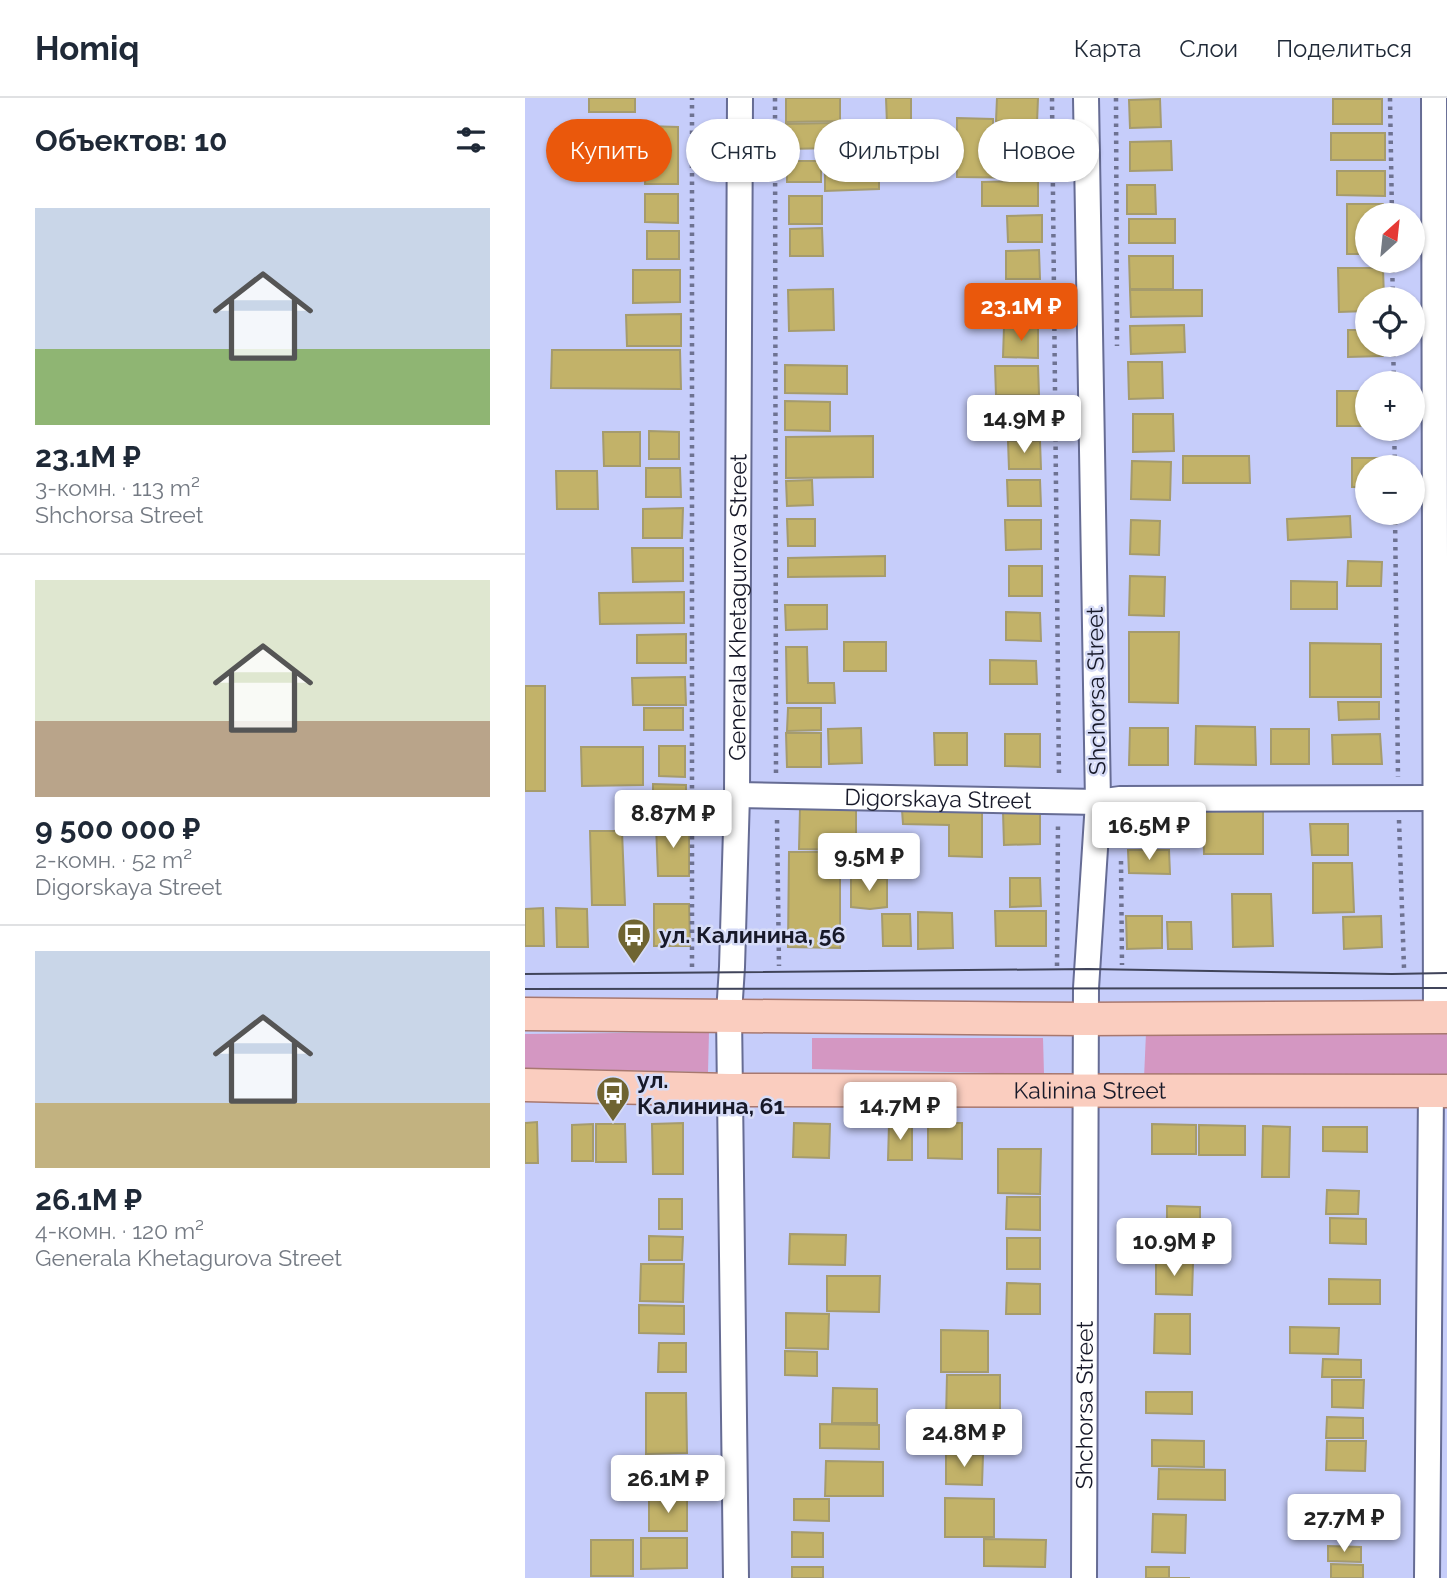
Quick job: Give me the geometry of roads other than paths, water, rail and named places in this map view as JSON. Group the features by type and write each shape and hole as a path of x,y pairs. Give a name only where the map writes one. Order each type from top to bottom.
{"main road":[{"path":"525,1014 1085,1019 1442,1018"},
{"name":"Kalinina Street","path":"525,1085 729,1090 1439,1091"}],"street":[{"name":"Generala Khetagurova Street","path":"736,1578 729,1014 737,795 740,98"},
{"name":"Shchorsa Street","path":"1084,1578 1085,1019 1098,802 1086,98"},
{"path":"1434,98 1434,798 1442,1018"},
{"name":"Digorskaya Street","path":"737,795 1098,802 1120,799 1434,798"},
{"path":"1427,1578 1439,1091"}],"tram line":[{"path":"525,974 1088,969 1447,973"},
{"path":"525,989 1447,988"}],"place":[{"name":"ул. Калинина, 56","path":"634,965"},
{"name":"ул. Калинина, 61","path":"613,1123"}]}
